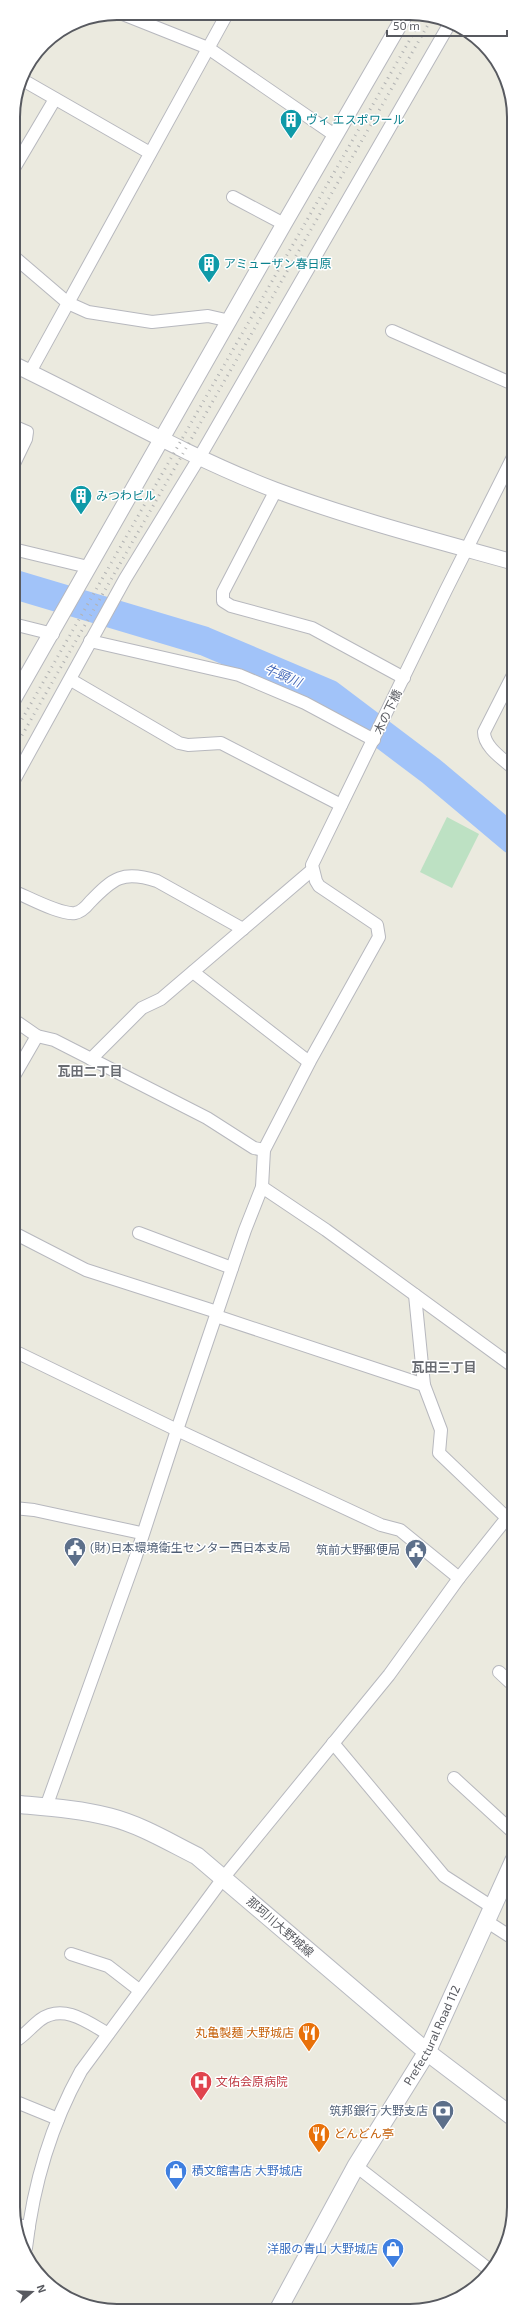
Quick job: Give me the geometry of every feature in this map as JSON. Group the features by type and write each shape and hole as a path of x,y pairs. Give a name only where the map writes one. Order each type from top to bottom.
{"main road":[{"name":"那珂川大野城線","path":"20,1805 111,1817 153,1834 197,1856 224,1877 427,2052 507,2113"},
{"name":"Prefectural Road 112","path":"281,2304 356,2166 427,2052 507,1875"}],"street":[{"path":"138,20 208,48 336,136"},
{"path":"30,372 224,20"},
{"path":"20,688 53,634 88,567 402,20"},
{"path":"20,770 71,680 90,641 125,579 199,458 448,27"},
{"path":"26,82 150,153"},
{"path":"20,158 54,99"},
{"path":"233,198 284,224"},
{"path":"20,262 68,303 88,312 123,319 152,322 208,316 230,321"},
{"path":"392,331 507,381"},
{"path":"20,367 199,458 276,490 375,523 507,560"},
{"path":"20,429 27,432 26,439 20,451"},
{"name":"木の下橋","path":"312,870 312,865 341,805 507,469"},
{"path":"276,490 223,592 223,601 231,606 312,628 403,681"},
{"path":"20,552 88,567"},
{"path":"20,626 53,634"},
{"path":"90,641 239,675 305,703 374,740"},
{"path":"71,680 179,743 188,745 221,743 341,805"},
{"path":"507,687 484,732 484,738 507,762"},
{"path":"46,1807 135,1559 141,1534 232,1268 262,1187 264,1150 310,1062 377,943 380,931 377,925 319,886 312,870 160,999 142,1008 91,1059"},
{"path":"20,893 65,912 75,913 83,909 108,883 115,879 133,876 145,877 157,881 243,929"},
{"path":"193,972 310,1062"},
{"path":"20,1024 37,1036 54,1040 207,1118 254,1148 264,1150"},
{"path":"20,1066 37,1036"},
{"path":"262,1187 416,1295 507,1362"},
{"path":"138,1233 232,1268"},
{"path":"20,1236 86,1270 424,1385"},
{"path":"416,1295 424,1385 441,1430 440,1453 507,1510"},
{"path":"20,1354 177,1430 381,1525 400,1530 459,1578"},
{"path":"20,1509 34,1510 141,1534"},
{"path":"27,2243 33,2202 58,2119 64,2102 81,2071 139,1990 224,1877 389,1675 459,1578 507,1517"},
{"path":"499,1672 507,1679"},
{"path":"333,1743 444,1876 489,1914 507,1932"},
{"path":"454,1778 507,1827"},
{"path":"71,1954 108,1966 139,1990"},
{"path":"20,2037 40,2020 51,2014 69,2014 86,2020 108,2034"},
{"path":"20,2103 58,2119"},
{"path":"356,2166 486,2267"},
{"path":"22,2226 29,2228"}],"green space":[{"path":"447,817 479,834 452,888 420,872"}],"waterway":[{"name":"牛頸川","path":"20,586 204,641 329,694 431,771 507,835"}],"railway":[{"path":"20,723 421,21"},
{"path":"20,739 430,22"}],"place":[{"name":"ヴィ エスポワール","path":"291,140"},
{"name":"アミューザン春日原","path":"209,284"},
{"name":"みつわビル","path":"81,516"},
{"name":"(財)日本環境衛生センター西日本支局","path":"75,1568"},
{"name":"筑前大野郵便局","path":"416,1570"},
{"name":"丸亀製麺 大野城店","path":"309,2052"},
{"name":"文佑会原病院","path":"201,2102"},
{"name":"筑邦銀行 大野支店","path":"443,2130"},
{"name":"どんどん亭","path":"319,2154"},
{"name":"積文館書店 大野城店","path":"176,2190"},
{"name":"洋服の青山 大野城店","path":"393,2268"}],"district":[{"name":"瓦田二丁目","path":"90,1071"},
{"name":"瓦田三丁目","path":"444,1367"}]}
